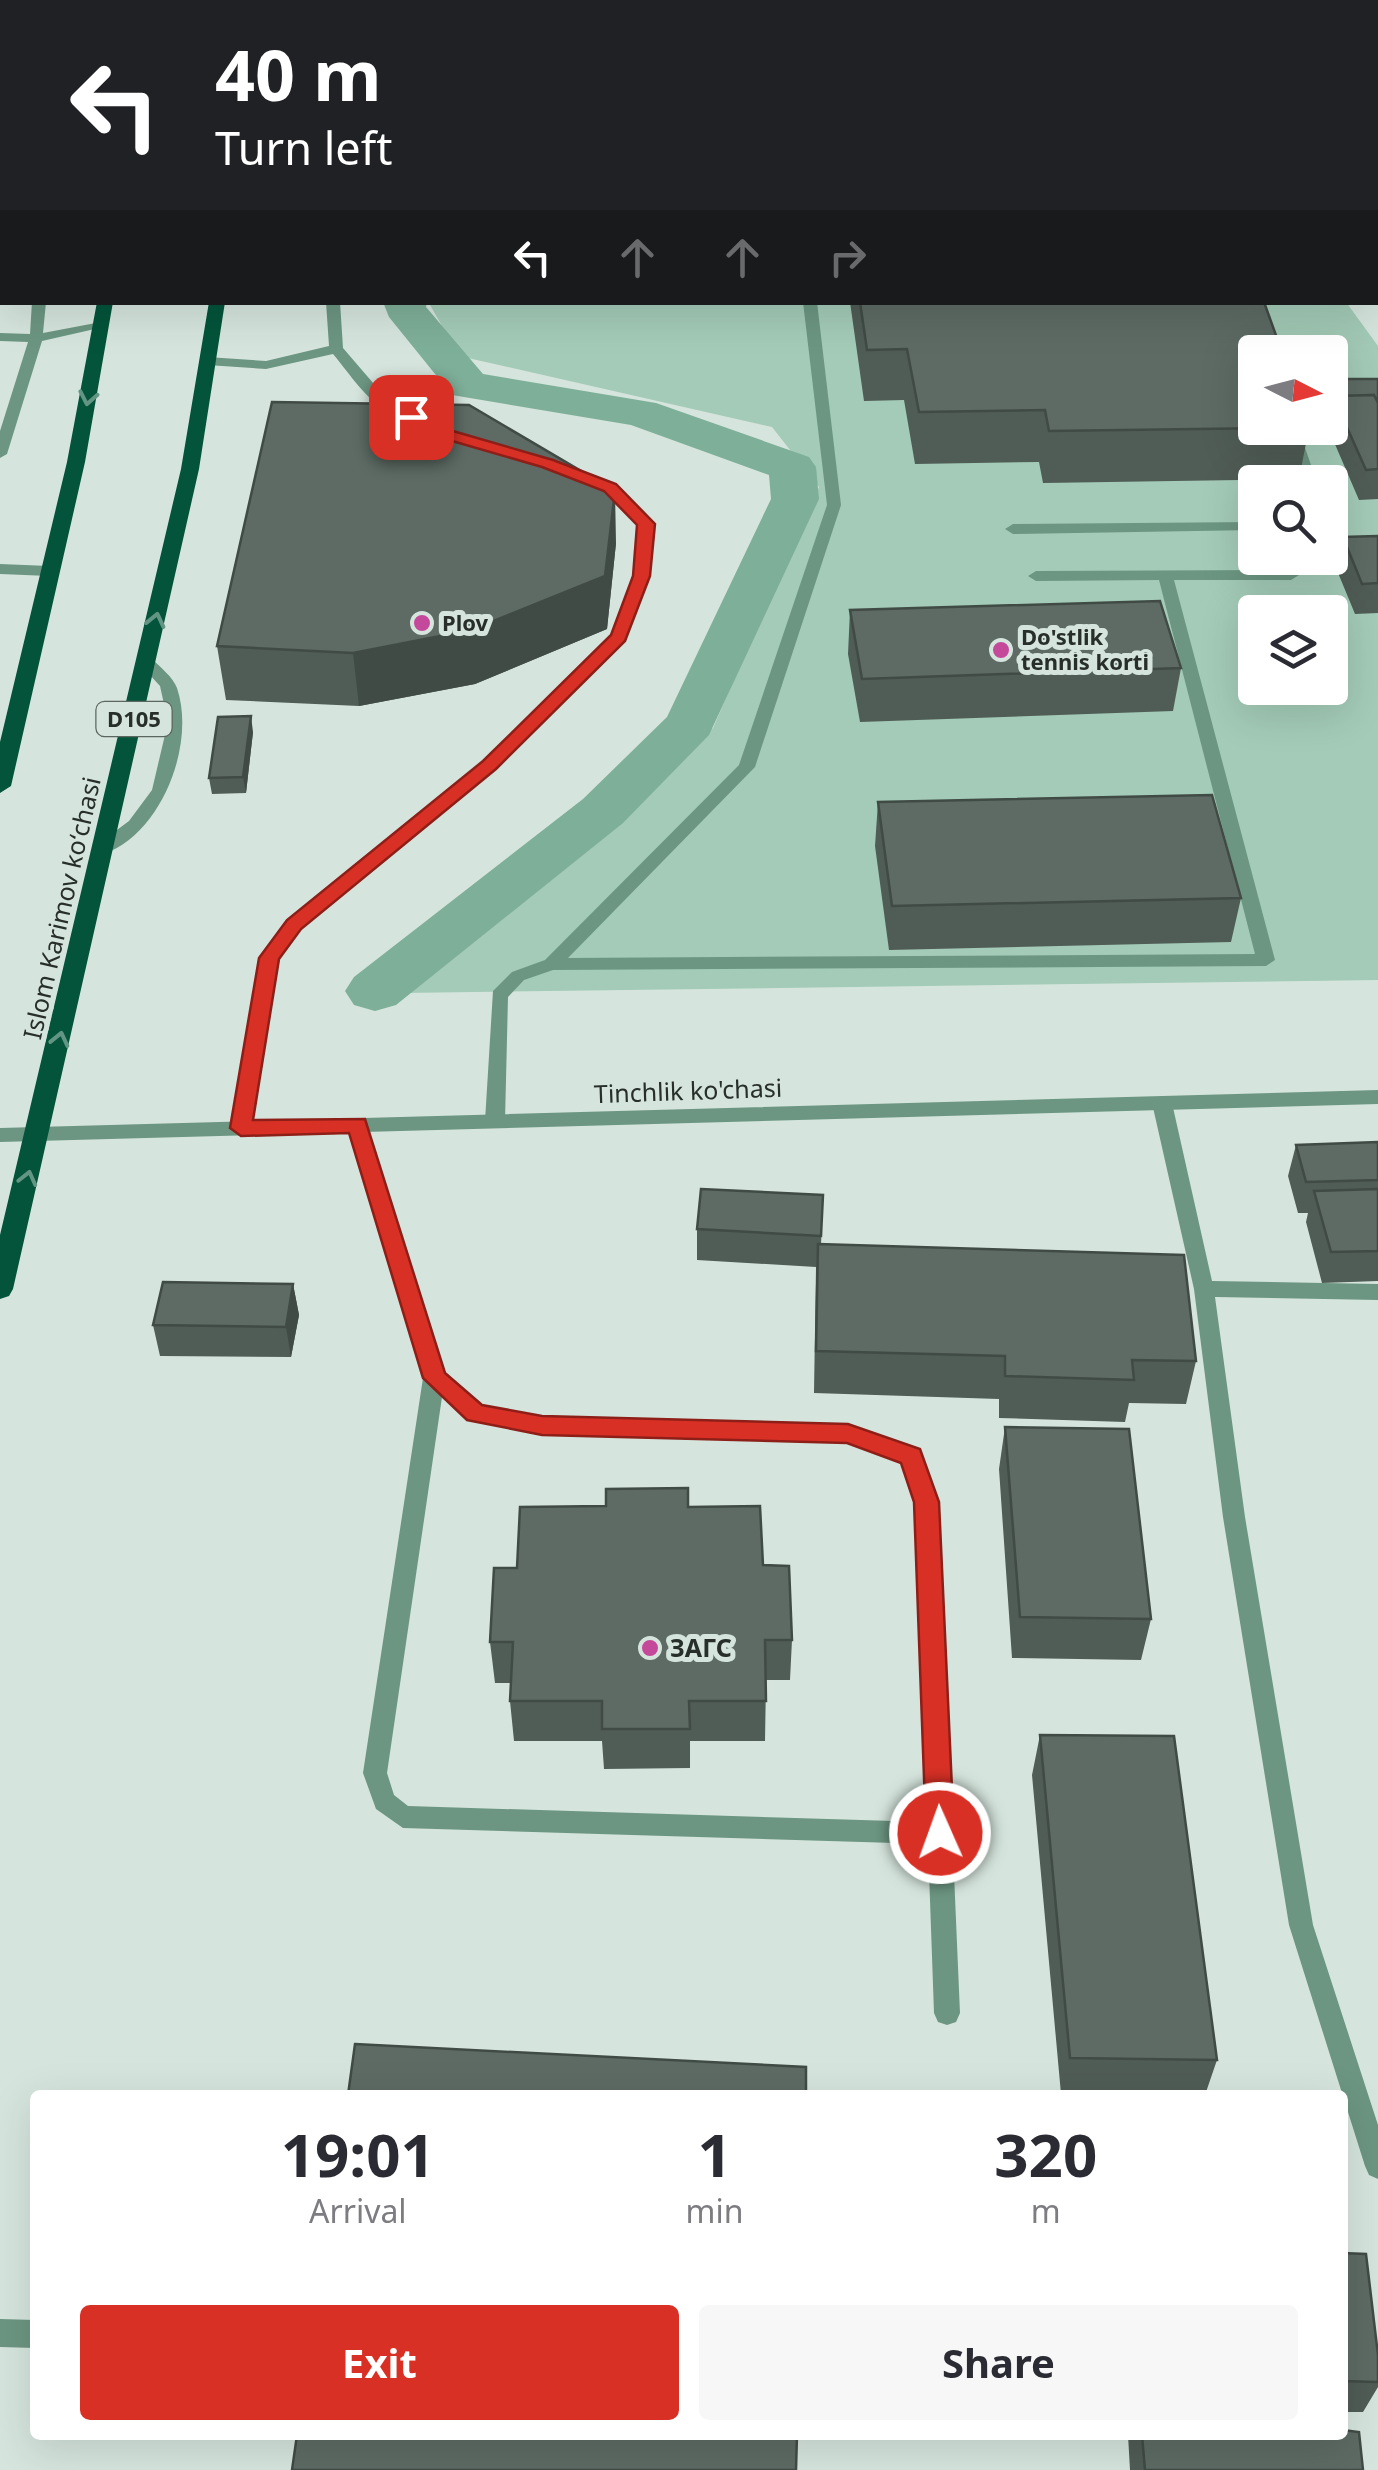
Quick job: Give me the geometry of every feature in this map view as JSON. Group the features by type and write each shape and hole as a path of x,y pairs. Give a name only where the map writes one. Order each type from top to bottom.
{"main road":[{"path":"0,786 76,462 104,305"},
{"name":"Islom Karimov koʻchasi","path":"0,1289 190,469 216,305"}],"street":[{"path":"0,454 36,338 40,305"},
{"path":"333,305 336,349 381,401 426,425"},
{"path":"551,964 746,767 834,505 810,305"},
{"path":"0,337 36,338 101,326"},
{"path":"207,362 266,365 336,349"},
{"path":"241,1128 269,958 277,947 294,925 490,765 619,637 642,576 646,524 610,488 563,470"},
{"path":"1013,529 1238,526"},
{"path":"0,569 49,571"},
{"path":"1036,576 1291,575"},
{"path":"495,1121 499,994 518,976 551,964 1266,960 1165,576"},
{"path":"104,848 135,825 160,791 176,722 168,685 146,662"},
{"name":"Tinchlik ko'chasi","path":"0,1135 1378,1096"},
{"path":"1162,1103 1204,1289 1234,1517 1301,1924 1378,2166"},
{"path":"357,1125 434,1378 375,1774 384,1802 403,1817 940,1833"},
{"path":"1204,1289 1378,1292"},
{"path":"434,1378 476,1413 542,1425 848,1433 911,1456 927,1502 947,2013"},
{"path":"0,2333 30,2334"}],"green space":[{"name":"Do'stlik tennis korti","path":"430,305 1348,305 1378,346 1378,980 401,993 713,728 819,487 772,427 459,356"}],"building":[{"path":"860,305 1265,305 1276,335 1238,335 1238,429 1049,431 1045,410 919,412 907,349 867,350"},
{"path":"1348,379 1378,379 1378,402 1374,395 1348,396"},
{"path":"1374,395 1378,403 1378,469 1366,470 1348,430 1348,396"},
{"path":"272,402 469,405 615,491 605,576 471,630 353,653 217,646"},
{"path":"1378,536 1378,583 1362,584 1348,549 1348,537"},
{"path":"1160,601 1181,668 862,679 850,610"},
{"path":"251,716 243,777 209,778 218,717"},
{"path":"1212,795 1241,898 892,906 878,802"},
{"path":"1378,1142 1378,1180 1306,1182 1296,1145"},
{"path":"701,1189 823,1195 821,1236 697,1229"},
{"path":"1378,1189 1378,1251 1331,1252 1314,1191"},
{"path":"818,1244 1184,1255 1196,1361 1132,1360 1134,1380 1005,1376 1005,1356 816,1351"},
{"path":"163,1282 293,1284 286,1327 153,1325"},
{"path":"1005,1427 1129,1429 1151,1619 1020,1617"},
{"path":"688,1488 688,1507 760,1506 763,1565 789,1566 792,1640 765,1640 766,1701 689,1701 690,1729 602,1729 602,1701 510,1701 513,1642 490,1642 494,1568 517,1568 520,1507 606,1506 606,1489"},
{"path":"1040,1735 1174,1736 1217,2060 1070,2058"},
{"path":"355,2044 806,2067 806,2090 349,2090"},
{"path":"1348,2253 1366,2254 1378,2382 1348,2381"},
{"path":"1348,2431 1359,2432 1363,2470 1145,2470 1142,2440 1348,2440"},
{"path":"296,2440 797,2440 796,2470 292,2470"}],"waterway":[{"path":"375,991 603,811 690,724 795,499 792,467 640,413 468,385 404,305"}],"place":[{"name":"Plov","path":"422,623"},
{"name":"Do'stlik tennis korti","path":"1001,650"},
{"name":"ЗАГС","path":"650,1648"}],"route":[{"path":"411,417 440,433 548,464 610,488 646,524 642,576 619,637 490,765 294,925 269,958 241,1128 357,1125 434,1378 476,1413 542,1425 848,1433 911,1456 927,1502 940,1833"}]}
